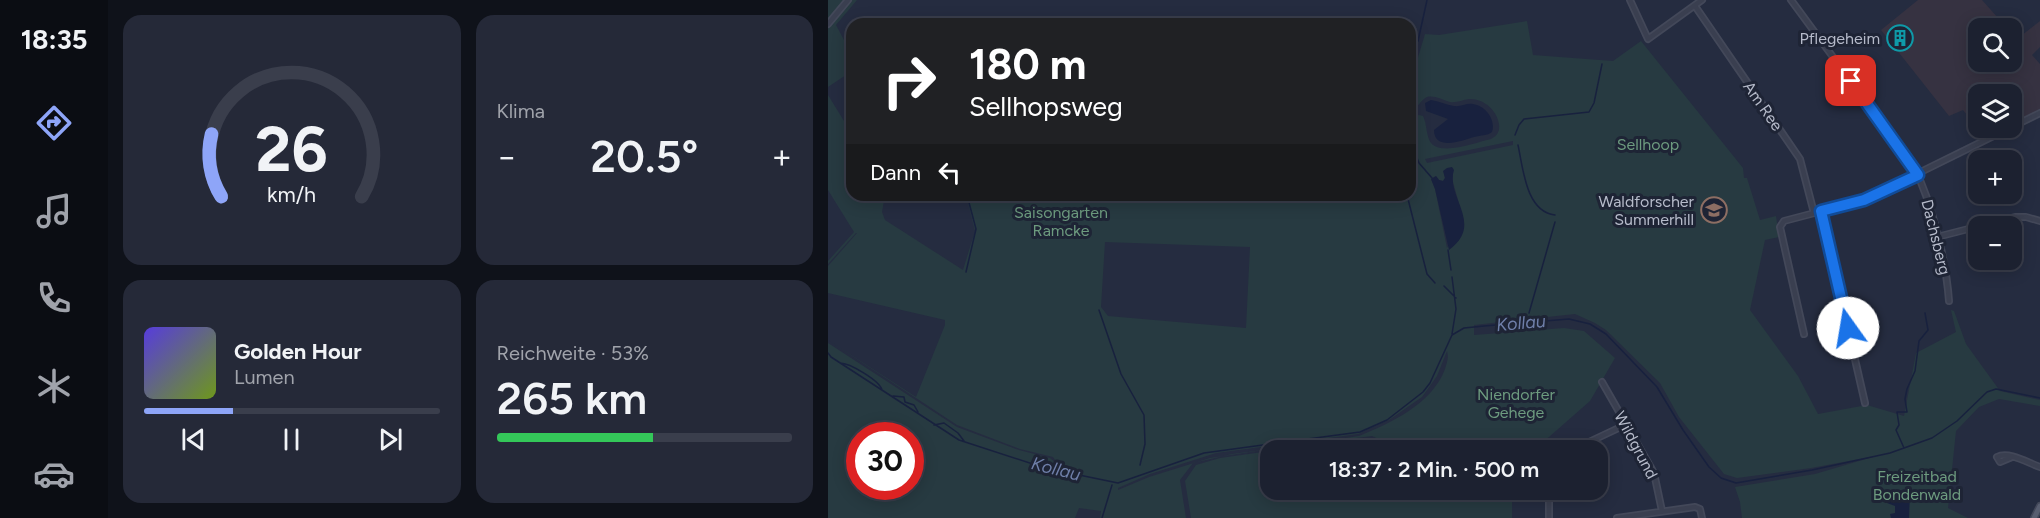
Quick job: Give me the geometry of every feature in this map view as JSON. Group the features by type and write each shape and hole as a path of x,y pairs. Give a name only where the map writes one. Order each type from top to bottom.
{"main road":[{"path":"2034,518 2040,506"}],"street":[{"path":"828,24 848,0"},
{"path":"1630,0 1648,39 1702,0"},
{"name":"Dachsberg","path":"1791,0 1918,175 1937,237 1949,301"},
{"name":"Am Ree","path":"1695,6 1800,159 1814,213"},
{"path":"1804,334 1780,227 1784,221 1864,200 2040,113"},
{"path":"1821,211 1864,403"},
{"path":"1937,237 2015,217 2040,221"},
{"name":"Wildgrund","path":"1602,382 1654,473 1662,512"},
{"path":"1594,440 1626,425"},
{"path":"2012,457 2040,467"},
{"path":"1549,500 1550,518"},
{"path":"1617,518 1695,507 1700,509 1702,518"}],"shaded area":[{"path":"1918,0 1982,0 1998,18 1968,18 1968,72 2022,72 2022,35 2040,21 2040,47 2032,55 2040,64 2040,109 2022,119 2022,84 1968,84 1968,116 1963,110 1949,116 1881,30"}],"green space":[{"path":"828,0 857,0 836,25 846,44 846,75 828,87"},
{"path":"1527,21 1533,55 1613,61 1641,41 1743,168 1744,178 1747,178 1760,220 1776,216 1779,237 1765,240 1750,310 1798,376 1818,414 1867,405 1904,416 1916,353 1956,332 1951,310 1954,311 1966,344 2000,391 2040,400 2040,406 1999,399 1979,407 1956,431 1948,508 1968,518 1742,518 1735,487 1815,474 1876,456 1737,478 1724,474 1679,417 1660,383 1606,330 1575,314 1474,325 1474,335 1564,328 1584,331 1615,358 1590,401 1546,440 1381,440 1372,436 1332,440 1359,436 1397,418 1421,402 1439,381 1447,362 1447,351 1437,376 1422,397 1389,420 1358,434 1313,440 1260,440 1260,447 1216,453 1150,474 1118,488 1118,490 1193,463 1180,480 1186,518 1100,518 1101,511 1079,508 1075,518 828,518 828,343 957,427 1019,450 1050,458 1060,467 1053,457 1020,449 957,425 828,340 916,397 945,320 828,293 828,266 857,233 828,264 828,261 854,232 828,190 828,95 846,124 846,201 884,201 882,212 885,220 963,270 975,231 968,201 1416,201 1416,115 1423,116 1431,143 1443,148 1460,147 1491,139 1496,135 1499,124 1495,114 1488,106 1474,99 1450,102 1436,97 1427,97 1416,108 1416,64 1425,34 1439,35","holes":["1513,141 1513,145 1427,163 1425,159","1453,173 1453,182 1464,222 1447,248 1431,179 1436,176 1443,181 1444,174","1105,242 1250,247 1246,328 1108,316 1101,307"]},
{"path":"1260,452 1260,500 1512,500 1512,518 1191,518 1185,481 1196,465 1220,458"}],"water":[{"path":"1431,100 1454,106 1478,105 1489,114 1493,123 1492,132 1456,142 1439,141 1434,130 1448,119 1426,111 1425,103"},
{"path":"1452,167 1454,190 1462,210 1464,230 1459,240 1449,250 1431,179 1436,176 1443,181 1445,178 1443,171"},
{"path":"1890,492 1910,494 1909,518 1891,518 1890,514 1895,513 1895,506 1887,503"}],"waterway":[{"path":"1418,41 1427,0"},
{"path":"1515,135 1524,119 1589,112 1594,103 1602,64"},
{"path":"1518,145 1524,176 1532,198 1545,212 1555,215"},
{"path":"1416,155 1419,163 1432,178"},
{"path":"966,272 976,229 969,201"},
{"path":"1409,201 1427,274 1435,283"},
{"path":"1529,313 1555,222"},
{"path":"1448,250 1451,270"},
{"path":"1452,277 1456,309 1452,334"},
{"path":"1444,286 1456,298"},
{"path":"1099,310 1121,374 1144,415 1145,444 1140,465"},
{"path":"1904,448 1896,430 1899,425 1897,412 1907,412 1905,399 1915,371 1919,341 1928,330 1925,313"},
{"name":"Kollau","path":"828,353 959,440 1045,468 1118,483 1204,453 1360,432 1387,420 1423,392 1430,383 1452,335 1464,328 1484,326 1569,319 1590,324 1606,334 1657,387 1709,467 1721,478 1736,483 1890,453 1932,438 1957,421 1987,392 1996,389 2040,398"},
{"name":"Kollau","path":"840,363 864,373 882,390"},
{"name":"Kollau","path":"893,396 904,397 905,402 914,405 918,412"},
{"name":"Kollau","path":"934,425 944,423 958,433 964,441"},
{"path":"1102,518 1112,485"}],"place":[{"name":"Pflegeheim","path":"1900,38"},
{"name":"Waldforscher Summerhill","path":"1714,210"}],"route":[{"path":"1848,328 1821,211 1864,200 1918,175 1851,81"}],"park label":[{"name":"Sellhoop","path":"1648,144"},
{"name":"Saisongarten Ramcke","path":"1061,221"},
{"name":"Niendorfer Gehege","path":"1516,403"},
{"name":"Freizeitbad Bondenwald","path":"1917,485"}]}
